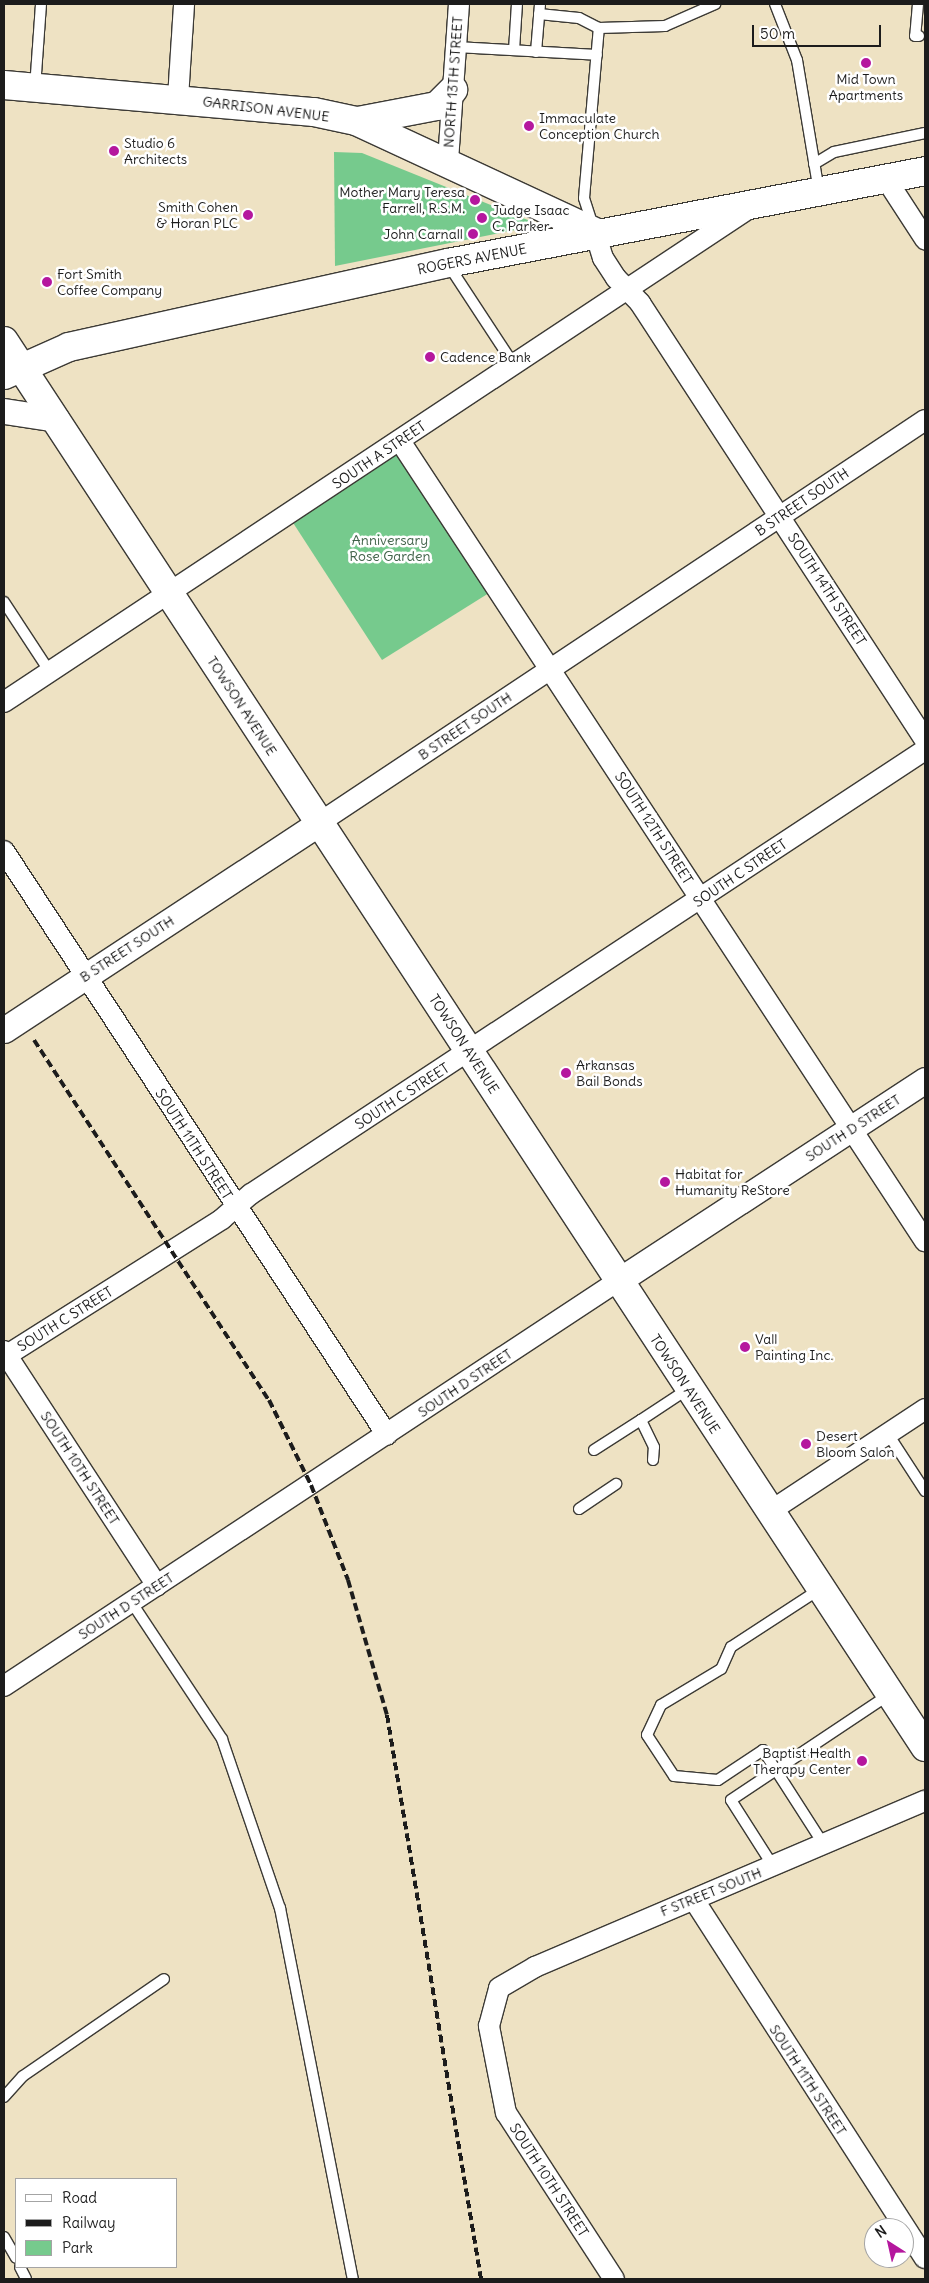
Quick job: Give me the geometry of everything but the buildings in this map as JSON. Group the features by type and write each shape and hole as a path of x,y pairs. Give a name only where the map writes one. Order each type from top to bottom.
{"main road":[{"name":"GARRISON AVENUE","path":"4,86 178,98 314,112 356,121 448,161 595,232"},
{"path":"356,121 437,106 453,90"},
{"name":"ROGERS AVENUE","path":"13,372 69,347 448,263 595,232 614,232 925,171"},
{"name":"TOWSON AVENUE","path":"4,341 13,372 56,419 688,1389 924,1744"}],"street":[{"path":"178,98 184,4"},
{"name":"NORTH 13TH STREET","path":"448,161 459,4"},
{"path":"886,179 925,239"},
{"name":"SOUTH A STREET","path":"4,702 752,206"},
{"name":"SOUTH 14TH STREET","path":"595,232 602,258 624,292 640,303 925,740"},
{"path":"4,411 56,419"},
{"name":"B STREET SOUTH","path":"4,1030 925,420"},
{"name":"SOUTH 12TH STREET","path":"400,441 925,1241"},
{"name":"SOUTH C STREET","path":"5,1354 236,1207 925,750"},
{"name":"SOUTH 11TH STREET","path":"4,851 387,1435"},
{"name":"SOUTH D STREET","path":"4,1686 925,1080"},
{"name":"SOUTH 10TH STREET","path":"5,1354 157,1586"},
{"path":"769,1512 925,1409"},
{"name":"F STREET SOUTH","path":"498,1988 534,1967 925,1801"},
{"name":"SOUTH 11TH STREET","path":"694,1900 925,2258"},
{"name":"SOUTH 10TH STREET","path":"498,1988 489,2026 506,2113 614,2279"}],"lane":[{"path":"35,88 41,4"},
{"path":"514,50 517,4"},
{"path":"536,52 540,9 579,18 599,28 666,26 715,4"},
{"path":"775,4 797,60 819,193"},
{"path":"918,4 915,36 919,36"},
{"path":"595,232 584,198 599,28"},
{"path":"456,47 597,55"},
{"path":"814,164 834,152 925,132"},
{"path":"448,263 514,365"},
{"path":"4,602 50,672"},
{"path":"594,1450 688,1389"},
{"path":"641,1420 654,1447 653,1460"},
{"path":"888,1434 925,1491"},
{"path":"578,1508 616,1484"},
{"path":"820,1589 731,1647 720,1669 661,1705 647,1735 674,1776 718,1780 762,1750 824,1845"},
{"path":"132,1603 222,1739 280,1908 353,2279"},
{"path":"773,1866 732,1800 890,1694"},
{"path":"4,2097 23,2076 164,1979"},
{"path":"4,2237 15,2256"}],"green space":[{"path":"334,152 362,153 540,225 335,266"},
{"name":"Anniversary Rose Garden","path":"400,441 497,588 382,660 288,515"}],"railway":[{"path":"34,1040 269,1400 311,1485 348,1580 387,1715 481,2279"}],"place":[{"name":"Mid Town Apartments","path":"866,63"},
{"name":"Immaculate Conception Church","path":"529,126"},
{"name":"Studio 6 Architects","path":"114,151"},
{"name":"Mother Mary Teresa Farrell, R.S.M.","path":"475,200"},
{"name":"Smith Cohen & Horan PLC","path":"248,215"},
{"name":"Judge Isaac C. Parker","path":"482,218"},
{"name":"John Carnall","path":"473,234"},
{"name":"Fort Smith Coffee Company","path":"47,282"},
{"name":"Cadence Bank","path":"430,357"},
{"name":"Arkansas Bail Bonds","path":"566,1073"},
{"name":"Habitat for Humanity ReStore","path":"665,1182"},
{"name":"Vall Painting Inc.","path":"745,1347"},
{"name":"Desert Bloom Salon","path":"806,1444"},
{"name":"Baptist Health Therapy Center","path":"862,1761"}]}
